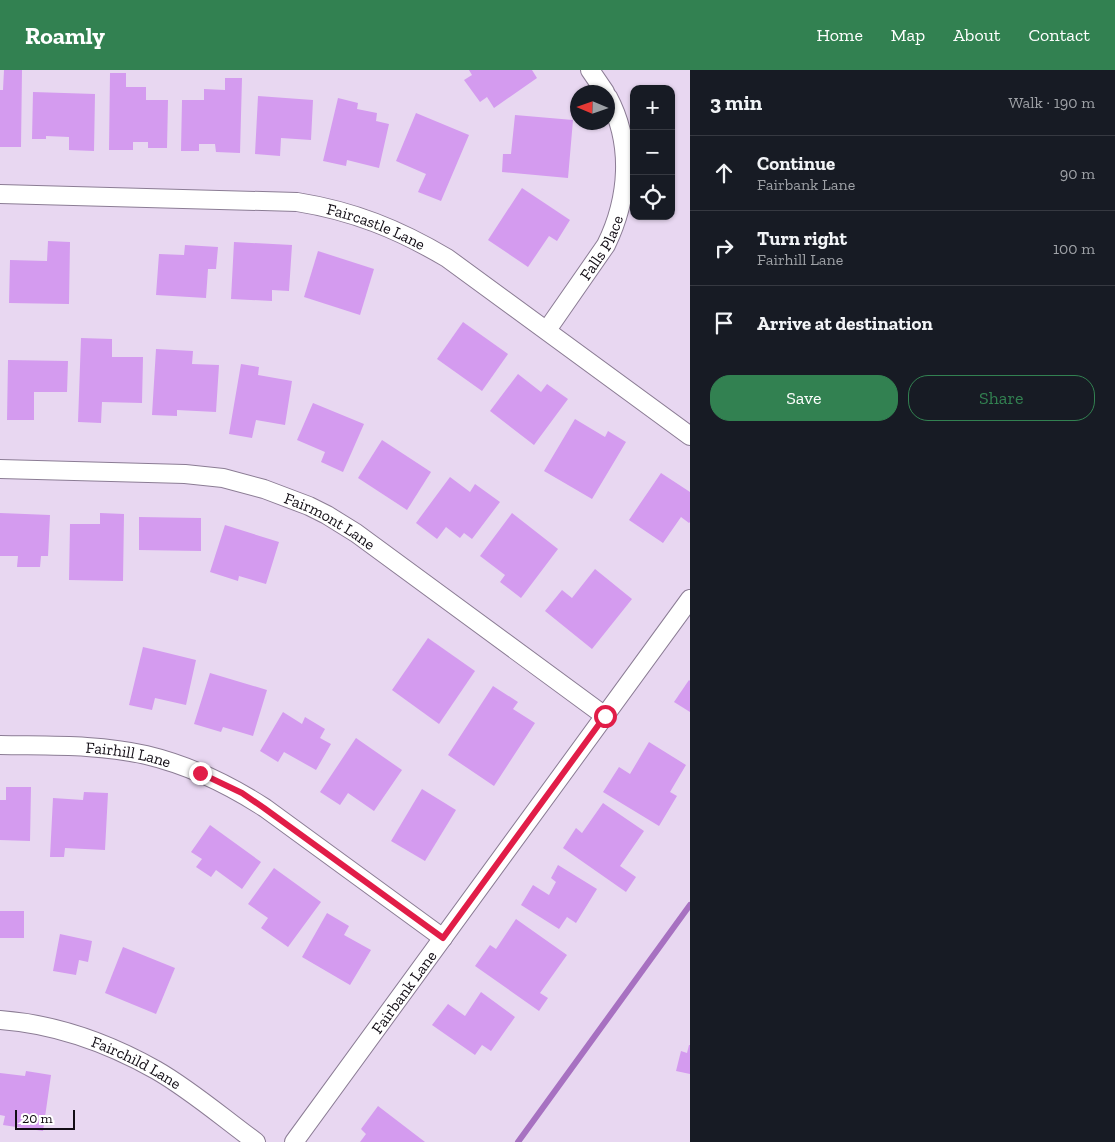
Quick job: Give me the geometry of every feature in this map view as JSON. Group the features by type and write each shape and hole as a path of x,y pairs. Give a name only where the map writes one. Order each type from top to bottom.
{"street":[{"path":"590,70 600,85"},
{"name":"Falls Place","path":"547,330 606,245 622,202 626,170 623,142 615,114"},
{"name":"Faircastle Lane","path":"0,194 276,201 297,202 337,209 391,228 446,258 690,436"},
{"name":"Fairmont Lane","path":"0,469 204,475 242,482 309,506 356,533 605,716"},
{"name":"Fairbank Lane","path":"294,1142 690,599"},
{"name":"Fairhill Lane","path":"0,745 86,747 127,751 162,759 207,776 242,793 264,808 443,938"},
{"name":"Fairchild Lane","path":"0,1020 55,1028 96,1042 137,1060 180,1085 256,1142"}],"building":[{"path":"4,70 22,70 21,147 0,147 0,90 3,90"},
{"path":"469,70 532,70 537,78 494,108 487,97 480,102 464,80 472,75"},
{"path":"110,73 126,73 126,87 146,87 146,100 168,100 167,148 148,148 148,142 133,142 133,150 109,150"},
{"path":"225,78 242,78 240,153 216,152 215,144 199,144 199,151 181,151 182,100 204,100 204,89 225,90"},
{"path":"33,92 95,94 94,151 69,150 69,137 46,136 46,139 32,139"},
{"path":"258,96 313,100 311,140 281,138 280,156 255,154"},
{"path":"338,98 358,103 357,109 377,113 376,121 389,124 379,168 347,160 346,166 323,161"},
{"path":"416,113 469,135 441,201 418,192 426,174 396,161"},
{"path":"515,115 570,120 570,130 572,130 568,178 502,172 503,154 511,154"},
{"path":"522,188 570,220 557,241 549,236 528,267 488,240"},
{"path":"48,241 70,242 69,304 9,303 10,260 47,261"},
{"path":"234,242 292,245 289,291 272,290 272,301 231,299"},
{"path":"185,245 218,247 216,269 208,269 206,298 156,295 159,254 184,255"},
{"path":"318,251 374,269 360,315 304,297"},
{"path":"463,322 508,354 482,391 437,359"},
{"path":"81,338 112,339 112,357 143,357 142,403 102,402 101,423 78,422"},
{"path":"156,349 193,351 192,364 219,365 216,412 177,410 177,416 152,415"},
{"path":"8,360 68,361 67,392 34,392 34,420 7,420"},
{"path":"241,364 259,367 258,375 292,381 285,425 256,420 252,438 229,434"},
{"path":"518,374 541,392 547,384 568,399 534,445 490,411"},
{"path":"313,403 364,424 343,472 321,462 325,452 297,440"},
{"path":"575,419 605,437 608,431 626,442 592,499 544,471"},
{"path":"382,440 431,472 407,510 358,478"},
{"path":"661,473 690,492 690,522 681,517 663,543 629,520"},
{"path":"450,477 470,492 475,484 500,502 472,539 464,533 460,538 446,527 437,539 416,523"},
{"path":"0,513 50,515 48,556 41,556 40,567 17,567 18,556 0,556"},
{"path":"100,513 124,514 123,581 69,580 70,524 100,524"},
{"path":"512,513 558,549 521,598 500,582 505,575 480,556"},
{"path":"139,517 201,518 201,551 139,550"},
{"path":"225,525 279,542 266,584 239,576 238,581 210,572"},
{"path":"595,569 632,599 592,649 545,611 562,590 572,598"},
{"path":"428,638 475,671 439,724 392,690"},
{"path":"143,647 196,660 186,705 155,698 152,710 129,705"},
{"path":"210,673 267,690 253,736 223,727 221,732 194,724"},
{"path":"690,681 690,712 674,702"},
{"path":"493,686 518,702 513,709 535,723 494,786 448,755"},
{"path":"283,712 302,724 305,717 325,729 320,738 331,744 316,770 284,752 278,762 260,751"},
{"path":"356,738 402,770 374,811 348,793 340,805 320,792"},
{"path":"649,742 686,765 670,792 677,796 659,826 603,792 619,767 630,774"},
{"path":"6,787 31,787 30,841 0,840 0,800 6,800"},
{"path":"422,789 456,810 425,861 391,841"},
{"path":"84,792 108,793 105,850 65,848 64,857 50,857 53,798 83,800"},
{"path":"603,803 644,831 620,866 636,877 626,892 563,848 576,828 582,833"},
{"path":"210,825 261,862 242,889 216,870 211,877 196,867 202,859 191,852"},
{"path":"558,865 597,889 576,923 567,917 559,929 521,905 533,885 549,895 556,882 551,878"},
{"path":"274,868 321,902 288,947 261,928 268,918 248,904"},
{"path":"0,911 24,911 24,938 0,938"},
{"path":"327,913 349,926 344,935 371,950 350,985 302,957"},
{"path":"516,919 567,955 540,993 548,998 539,1011 475,966 490,945 496,949"},
{"path":"60,934 92,941 88,962 79,960 76,975 53,971"},
{"path":"123,947 175,968 156,1014 105,993"},
{"path":"481,992 515,1017 491,1051 482,1045 475,1055 432,1025 448,1004 465,1016"},
{"path":"689,1045 690,1074 676,1071 681,1051 687,1053"},
{"path":"26,1071 51,1075 43,1131 3,1125 5,1116 0,1115 0,1073 25,1076"},
{"path":"378,1106 425,1142 360,1142 366,1134 361,1129"}],"waterway":[{"path":"518,1142 690,905"}],"route":[{"path":"200,773 242,793 443,938 605,716"}]}
